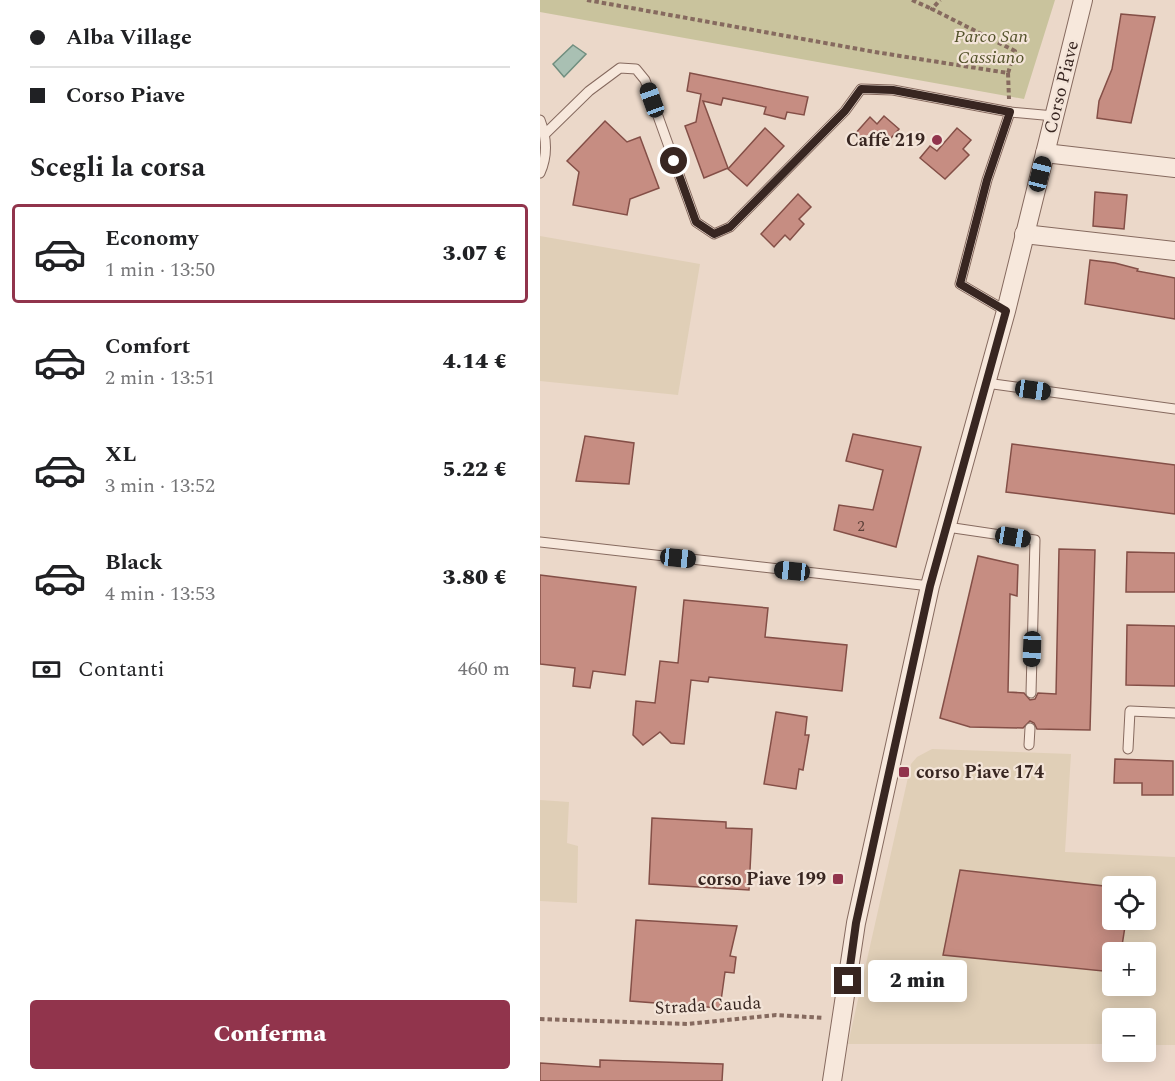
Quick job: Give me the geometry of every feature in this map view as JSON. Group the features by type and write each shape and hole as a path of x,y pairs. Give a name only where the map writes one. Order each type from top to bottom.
{"street":[{"name":"Corso Piave","path":"832,1081 856,923 930,586 1006,311 1083,0"},
{"path":"1045,153 1175,168"},
{"path":"1024,234 1175,251"}],"lane":[{"path":"545,134 589,91 620,68 636,69 645,80 696,222 714,234 730,227 845,111 861,89 893,90 1010,112 1054,116"},
{"path":"1006,311 960,284 987,180 1010,112"},
{"path":"540,120 545,134 547,153 540,173"},
{"path":"986,383 1175,409"},
{"path":"947,527 1035,540 1031,693"},
{"path":"540,542 930,586"},
{"path":"1128,749 1130,711 1175,713"},
{"path":"1029,745 1030,728"}],"path":[{"path":"587,0 875,52 1008,73"},
{"path":"912,0 1015,51 1008,73 1010,112"},
{"path":"932,9 940,0"},
{"name":"Strada Cauda","path":"540,1019 688,1024 776,1015 842,1020"}],"shaded area":[{"path":"573,45 586,54 564,77 553,64"},
{"path":"540,236 700,264 678,395 540,381"},
{"path":"932,749 1071,754 1065,852 1175,857 1175,1045 1156,1045 1156,1008 1102,1008 1102,1044 848,1044 911,764 917,757"},
{"path":"540,800 569,802 567,843 578,846 577,903 540,901"}],"green space":[{"name":"Parco San Cassiano","path":"540,0 1055,0 1024,99 540,12"}],"building":[{"path":"1121,14 1155,17 1131,123 1097,118 1099,101 1112,69"},
{"path":"690,73 808,97 804,115 787,112 785,119 764,114 766,107 723,98 721,105 703,101 728,168 704,178 685,126 696,122 701,94 687,91"},
{"path":"884,116 899,129 883,147 878,142 869,147 855,134 870,117 877,124"},
{"path":"605,121 627,142 640,137 659,188 630,199 627,215 573,205 579,172 567,161"},
{"path":"765,128 784,146 747,186 728,169"},
{"path":"957,128 971,140 963,149 969,155 945,179 920,158 930,146 937,151"},
{"path":"1095,192 1127,195 1124,229 1093,226"},
{"path":"798,194 811,207 799,219 804,224 790,240 785,235 774,247 761,234"},
{"path":"1090,260 1115,263 1138,269 1137,271 1175,278 1175,319 1085,304"},
{"path":"853,434 921,447 896,547 834,530 839,505 873,510 883,470 846,461"},
{"path":"585,436 634,443 629,484 576,481"},
{"path":"1012,444 1175,465 1175,514 1006,492"},
{"path":"1059,549 1095,550 1090,730 1037,729 1030,721 1023,728 970,727 940,718 978,556 1018,565 1017,596 1010,594 1008,692 1024,693 1030,700 1035,699 1038,693 1056,694"},
{"path":"1127,552 1175,553 1175,592 1126,592"},
{"path":"540,575 636,587 625,675 593,671 590,688 573,686 575,668 540,664"},
{"path":"684,600 768,608 765,637 847,645 842,691 709,677 708,682 691,680 684,744 671,743 660,732 643,745 633,735 636,701 655,703 660,661 678,663"},
{"path":"1127,625 1175,626 1175,686 1126,685"},
{"path":"776,712 807,717 805,735 809,735 803,770 799,769 796,789 764,784"},
{"path":"1115,759 1173,761 1173,795 1142,795 1142,783 1114,783"},
{"path":"652,818 726,822 726,828 752,829 749,890 649,884"},
{"path":"960,870 1102,886 1102,930 1124,930 1123,942 1102,942 1102,971 943,955"},
{"path":"636,920 737,926 730,956 736,957 734,973 725,972 720,1008 630,1001"},
{"path":"600,1060 723,1064 722,1081 540,1081 540,1063 600,1067"}],"place":[{"name":"Caffè 219","path":"937,140"},
{"name":"corso Piave 174","path":"904,772"},
{"name":"corso Piave 199","path":"838,879"}],"route":[{"path":"674,161 696,222 714,234 730,227 845,111 861,89 893,90 1010,112 987,180 960,284 1006,311 930,586 856,923 848,981"}]}
